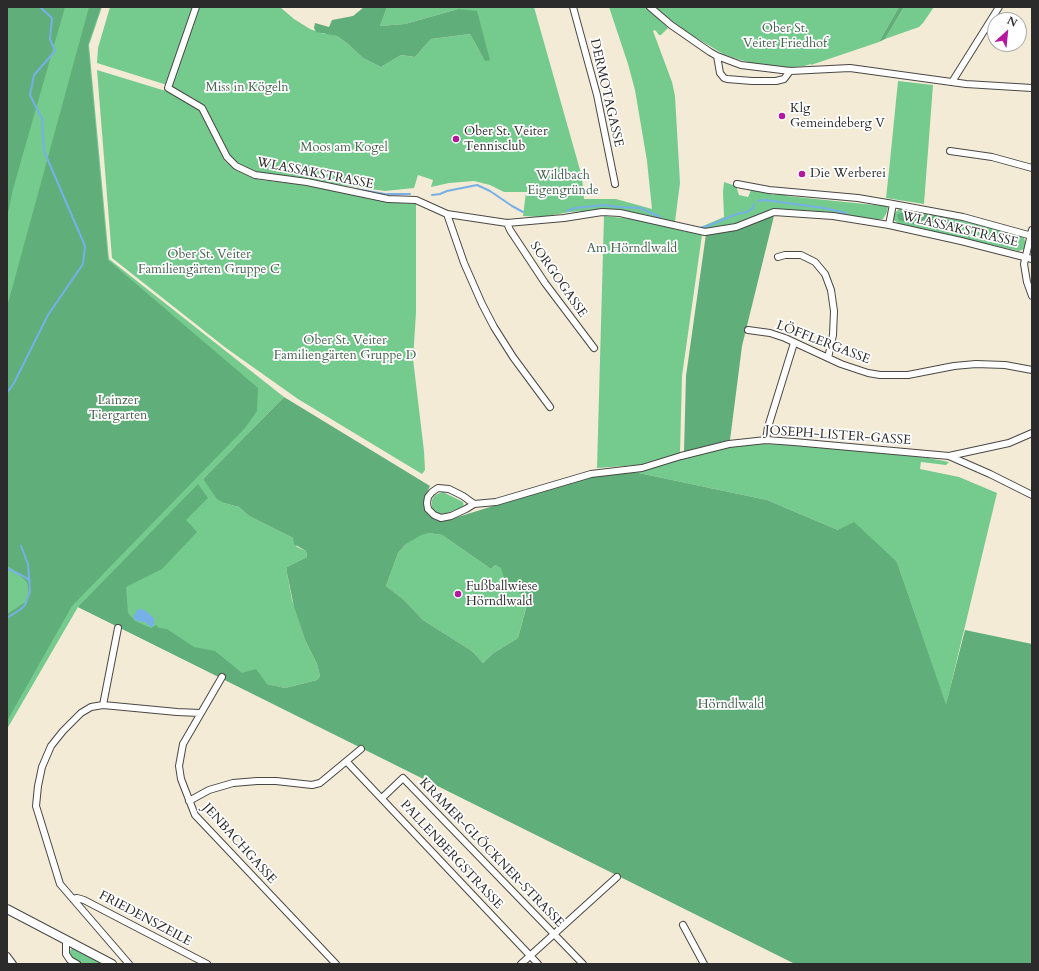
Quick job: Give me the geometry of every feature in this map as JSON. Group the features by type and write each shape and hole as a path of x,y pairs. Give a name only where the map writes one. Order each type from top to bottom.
{"street":[{"name":"WLASSAKSTRASSE","path":"196,7 168,88 202,108 227,157 236,166 249,173 271,178 307,182 388,199 416,200 447,214 507,223 564,218 602,212 620,214 704,232 736,227 774,212 833,216 889,225 1032,259"},
{"name":"DERMOTAGASSE","path":"574,7 597,95 615,184"},
{"path":"650,7 671,25 717,56 741,65 790,71 850,68 952,82 1032,88"},
{"path":"952,82 999,7"},
{"path":"717,56 720,73 727,79 776,81 784,79 790,71"},
{"path":"950,151 992,157 1032,168"},
{"name":"WLASSAKSTRASSE","path":"737,184 769,190 858,198 963,217 1031,234 1025,257"},
{"name":"WLASSAKSTRASSE","path":"889,225 893,204"},
{"path":"447,214 464,263 494,327 513,357 550,406"},
{"name":"SORGOGASSE","path":"507,223 510,230 545,283 594,348"},
{"path":"778,257 785,255 798,255 807,258 818,264 825,274 831,290 834,311 834,335 828,358"},
{"path":"1025,257 1025,273 1032,296"},
{"name":"LÖFFLERGASSE","path":"748,330 770,333 854,369 880,375 908,375 954,366 976,364 1005,365 1032,370"},
{"path":"766,440 768,427 794,343"},
{"path":"949,456 1009,443 1032,433"},
{"name":"JOSEPH-LISTER-GASSE","path":"474,504 463,496 449,489 440,488 432,492 428,497 427,503 428,509 434,515 441,518 466,510 474,504 496,502 591,474 642,468 729,444 766,440 949,456 1032,495"},
{"path":"103,705 118,628"},
{"name":"JENBACHGASSE","path":"222,677 183,744 179,766 181,779 189,801 195,815 336,964"},
{"path":"130,964 60,884 36,806 42,767 51,746 63,731 81,713 91,707 103,705 200,713"},
{"path":"189,801 209,790 233,783 263,781 312,785 320,784 361,750"},
{"name":"PALLENBERGSTRASSE","path":"347,762 538,964"},
{"name":"KRAMER-GLÖCKNER-STRASSE","path":"382,798 403,778 583,964"},
{"path":"521,964 617,877"},
{"name":"FRIEDENSZEILE","path":"73,899 77,898 84,900 207,964"},
{"path":"7,909 112,964"},
{"path":"683,925 704,964"},
{"path":"66,940 66,954 70,960 77,964"},
{"path":"7,956 13,964"}],"green space":[{"name":"Lainzer Tiergarten","path":"7,7 102,7 89,45 109,259 284,397 203,479 224,503 239,507 249,516 293,538 297,547 306,551 307,557 287,567 287,573 292,600 305,640 317,664 320,676 317,680 285,688 267,684 258,696 78,607 7,729"},
{"path":"7,7 65,7 13,189 7,218"},
{"name":"Lainzer Tiergarten","path":"89,7 101,7 88,45 108,260 258,388 257,411 245,428 72,606 7,721 7,614 27,601 29,594 27,582 14,570 7,566 7,307"},
{"path":"110,7 280,7 294,19 310,29 324,34 337,36 363,58 381,67 401,55 415,57 431,39 470,34 485,61 458,9 405,24 380,26 387,7 534,7 582,177 584,199 616,199 652,209 647,161 635,90 609,7 646,7 668,28 661,35 659,35 655,30 653,31 672,82 675,96 680,183 674,229 702,235 682,376 680,453 639,465 597,468 604,216 632,219 604,210 570,212 541,217 523,216 526,192 504,192 490,185 474,181 449,183 431,187 433,180 418,175 414,188 385,191 275,176 245,168 234,160 227,151 204,106 193,98 167,85 97,63 98,48"},
{"path":"364,7 387,7 380,26 405,24 458,9 477,11 490,60 485,61 470,34 431,39 415,57 401,55 381,67 363,58 337,36 316,32 314,28 315,23 329,27 332,20 353,16"},
{"name":"Ober St. Veiter Friedhof","path":"655,7 899,7 879,42 811,65 784,68 758,65 723,54 682,29"},
{"path":"899,7 904,7 885,39 879,42"},
{"path":"904,7 934,7 919,27 885,39"},
{"path":"97,70 169,92 201,110 225,161 236,170 260,180 309,185 385,202 416,204 416,313 413,359 424,451 425,470 422,474 298,399 226,348 112,258"},
{"path":"898,81 933,85 924,204 886,198"},
{"path":"724,182 736,186 739,195 748,197 751,190 775,195 775,193 787,194 787,196 888,206 887,212 883,219 875,220 772,210 732,226 705,230 703,226 724,217"},
{"path":"900,208 973,223 1018,235 1024,238 1026,245 1024,249 1019,251 899,224 894,220 894,214"},
{"path":"906,210 961,223 945,231 911,224 899,220 897,215"},
{"path":"774,214 742,346 730,440 684,452 686,376 706,234 737,230"},
{"name":"Hörndlwald","path":"284,397 430,486 424,498 424,506 428,514 435,520 445,521 580,479 615,473 634,472 767,500 838,530 854,522 897,562 946,704 965,630 1032,644 1032,964 795,964 78,607 198,484 208,498 186,520 197,532 162,569 126,587 128,613 135,621 151,628 156,625 159,628 167,629 194,647 215,651 242,673 256,669 267,684 285,688 317,680 320,676 317,664 305,640 294,607 287,573 287,567 307,557 306,551 294,544 293,538 249,516 239,507 224,503 217,499 203,479","holes":["429,533 442,535 491,569 495,565 501,568 504,578 521,594 529,597 518,638 492,654 483,663 472,651 423,620 403,599 386,586 398,553 405,545 421,535"]},
{"path":"762,444 798,445 882,453 949,462 946,465 921,462 920,469 959,477 997,493 946,705 897,562 838,530 767,500 634,472 732,446"},
{"path":"443,492 463,502 464,507 444,514 437,513 432,508 432,500 435,495"},
{"name":"Fußballwiese Hörndlwald","path":"429,533 442,535 491,569 495,565 502,568 529,596 518,638 492,654 483,663 472,651 423,620 403,599 386,586 398,553 405,545 421,534"},
{"path":"71,949 74,949 102,964 80,964 71,958"}],"water":[{"path":"141,609 146,611 154,618 154,626 151,627 145,622 137,621 133,618 137,610"}],"waterway":[{"path":"7,393 14,383 48,315 83,264 85,246 44,151 42,119 30,95 34,75 55,51 50,39 52,18 40,7"},
{"path":"432,195 477,185 490,191 523,212"},
{"path":"355,189 385,194"},
{"path":"387,194 410,194"},
{"path":"758,201 765,200 824,208 846,213"},
{"path":"702,227 737,214 747,212 753,208 754,204"},
{"path":"567,211 575,208 604,205 640,208 660,217"},
{"path":"7,618 25,605 30,592 28,564 21,546"},
{"path":"7,568 30,581"}],"place":[{"name":"Klg Gemeindeberg V","path":"782,116"},
{"name":"Ober St. Veiter Tennisclub","path":"456,139"},
{"name":"Die Werberei","path":"802,174"},
{"name":"Fußballwiese Hörndlwald","path":"458,594"}],"park label":[{"name":"Miss in Kögeln","path":"247,88"},
{"name":"Moos am Kogel","path":"344,148"},
{"name":"Wildbach Eigengründe","path":"563,184"},
{"name":"Am Hörndlwald","path":"632,249"},
{"name":"Ober St. Veiter Familiengärten Gruppe C","path":"209,262"},
{"name":"Ober St. Veiter Familiengärten Gruppe D","path":"345,348"}]}
